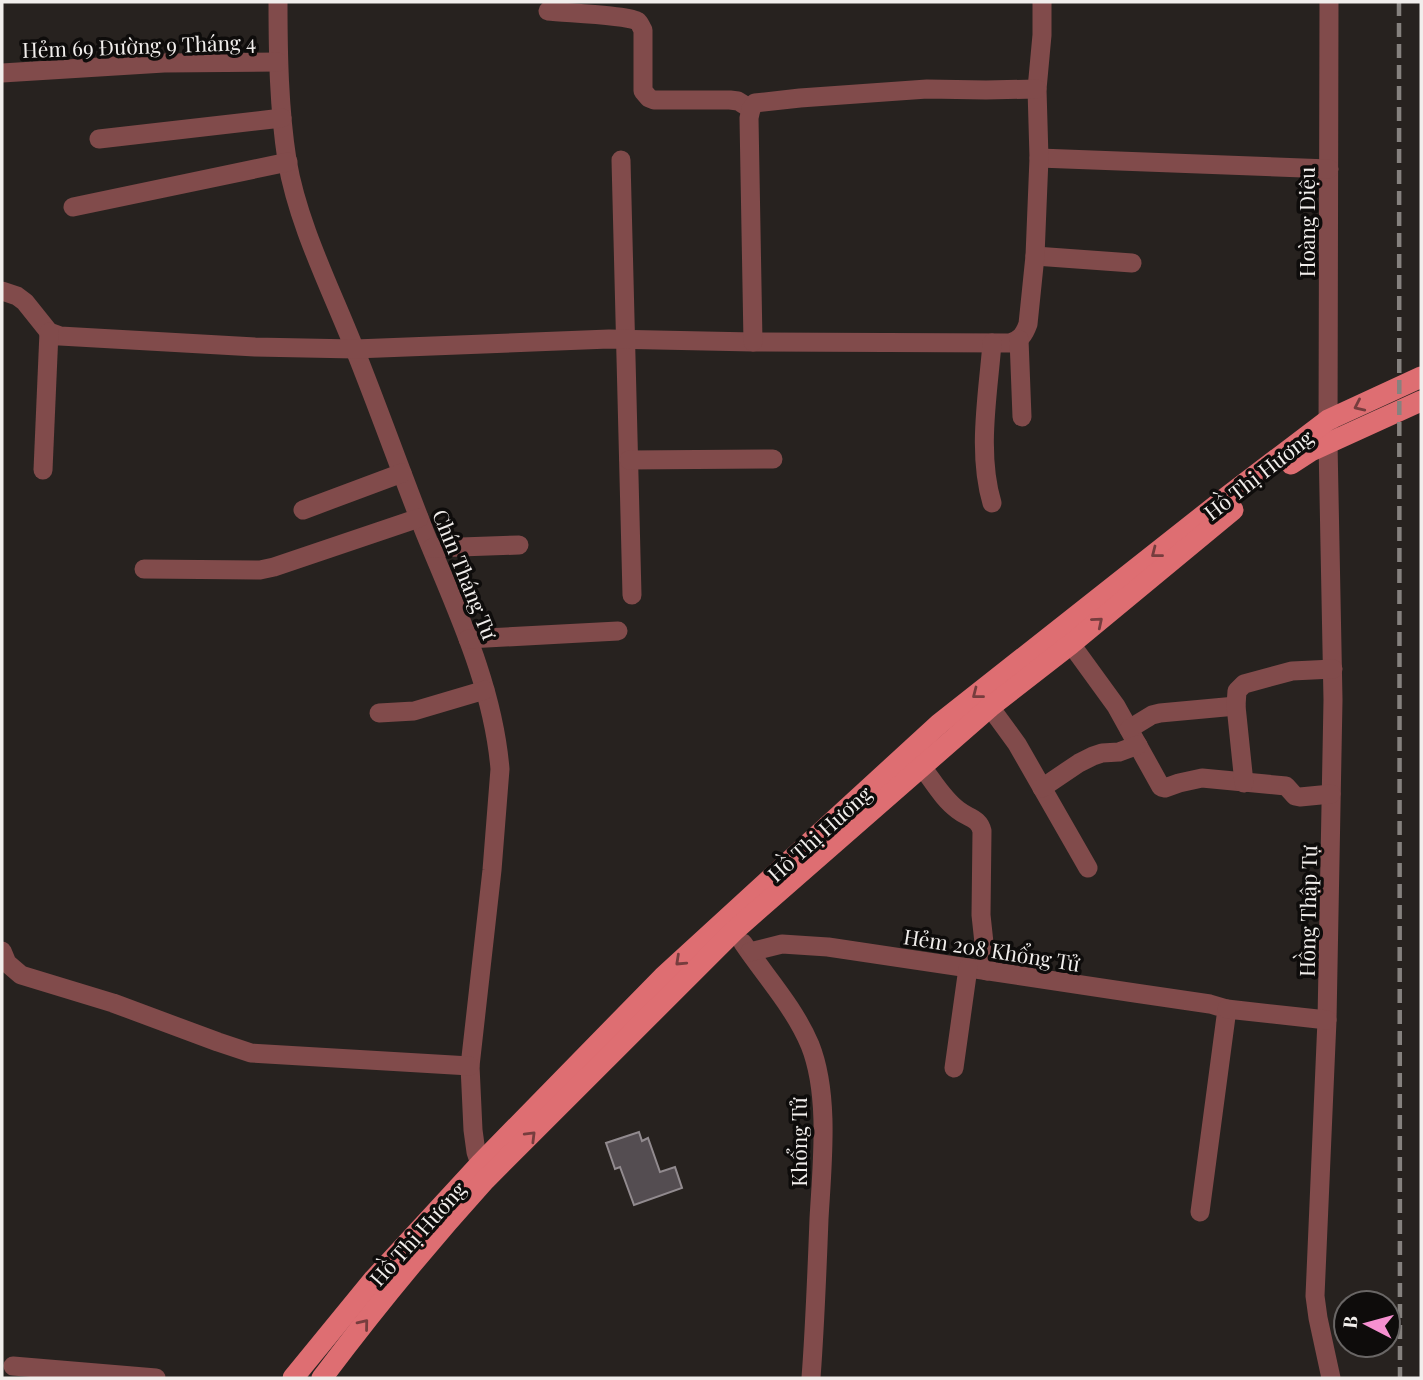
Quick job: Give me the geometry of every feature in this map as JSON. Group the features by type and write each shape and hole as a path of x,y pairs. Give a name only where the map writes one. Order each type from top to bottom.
{"main road":[{"name":"Hồ Thị Hương","path":"322,1378 458,1210 483,1172 663,977 939,724 1328,420 1421,377"},
{"name":"Hồ Thị Hương","path":"293,1378 374,1279 483,1172 735,930 990,707 1071,644 1282,470 1311,451 1421,401"}],"street":[{"name":"Chín Tháng Tư","path":"278,2 282,118 288,162 298,202 325,279 468,639 485,690 495,734 500,769 492,870 470,1066 473,1130 483,1172"},
{"path":"2,291 25,302 49,332 60,336 227,346 355,349 626,339 1010,343 1025,333 1028,324 1035,256 1039,158 1037,89 1042,2"},
{"name":"Hoàng Diệu","path":"1328,443 1329,2"},
{"path":"548,11 621,18 639,23 643,30 643,91 649,98 730,100 738,101 751,109"},
{"name":"Hẻm 69 Đường 9 Tháng 4","path":"2,73 177,62 278,62"},
{"path":"753,342 749,118 755,103 927,89 1037,89"},
{"path":"99,139 282,118"},
{"path":"1039,158 1329,169"},
{"path":"621,159 632,595"},
{"path":"73,207 288,162"},
{"path":"1035,256 1132,262"},
{"path":"43,470 49,332"},
{"path":"1019,339 1022,418"},
{"path":"992,343 984,447 986,484 992,503"},
{"name":"Hồng Thập Tự","path":"1328,443 1333,669 1327,1020 1315,1296 1331,1378"},
{"path":"629,460 774,459"},
{"path":"303,510 402,473"},
{"path":"144,569 260,570 419,517"},
{"path":"432,548 519,545"},
{"path":"468,639 618,631"},
{"path":"1071,644 1134,737 1161,787 1165,789 1202,778 1286,786 1295,796 1300,797 1331,794"},
{"path":"1244,783 1236,706 1237,691 1244,684 1292,671 1333,669"},
{"path":"379,713 414,711 485,690"},
{"path":"1042,788 1093,756 1119,752 1152,715 1236,706"},
{"path":"990,707 1017,744 1088,868"},
{"path":"922,766 956,809 981,824 982,831 977,969 954,1068"},
{"name":"Khổng Tử","path":"735,930 800,1025 820,1080 822,1165 811,1378"},
{"name":"Hẻm 208 Khổng Tử","path":"750,952 782,944 807,945 1210,1004 1227,1009 1327,1020"},
{"path":"2,951 11,972 113,1003 251,1053 470,1066"},
{"path":"1200,1212 1227,1009"},
{"path":"13,1366 156,1378"}],"building":[{"path":"639,1132 642,1141 648,1138 660,1172 675,1167 682,1188 634,1205 620,1167 615,1169 606,1143"}],"railway":[{"path":"1399,2 1400,1378"}]}
